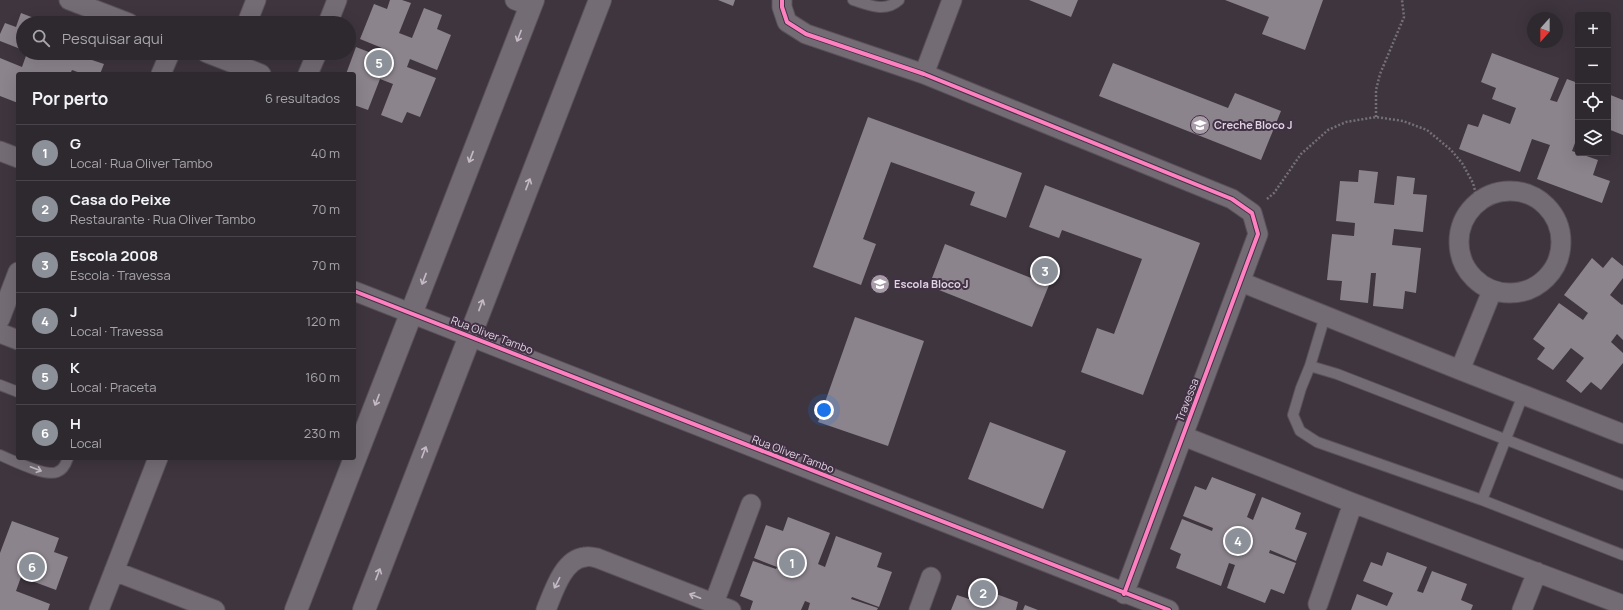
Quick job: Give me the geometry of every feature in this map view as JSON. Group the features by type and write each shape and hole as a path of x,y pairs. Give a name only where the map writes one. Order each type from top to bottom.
{"street":[{"path":"69,0 111,16"},
{"path":"250,16 256,0"},
{"path":"331,16 337,0"},
{"path":"364,610 600,0"},
{"path":"782,0 782,7 787,22 806,34 924,74 1232,198 1252,213"},
{"path":"924,74 952,0"},
{"path":"356,455 411,313 526,2"},
{"path":"162,72 167,60"},
{"path":"237,60 258,72"},
{"path":"309,72 314,60"},
{"path":"0,151 16,157"},
{"path":"1503,191 1516,191 1529,194 1541,201 1551,210 1558,222 1562,235 1562,248 1559,261 1552,273 1543,283 1531,290 1518,294 1505,293 1492,290 1480,284 1470,274 1463,263 1459,250 1459,236 1462,224 1468,212 1478,202 1490,195 1503,191"},
{"name":"Travessa","path":"1124,594 1258,234 1252,213"},
{"path":"0,319 16,277"},
{"path":"1241,282 1623,434"},
{"path":"1460,370 1492,290"},
{"name":"Rua Oliver Tambo","path":"356,291 1124,594 1169,610"},
{"path":"0,333 16,339"},
{"path":"1183,436 1353,503 1623,605"},
{"path":"99,610 157,460"},
{"path":"296,610 354,460"},
{"path":"1318,604 1353,503"},
{"path":"546,610 563,572 574,560 585,556 597,558 723,607 751,504"},
{"path":"114,571 215,610"},
{"path":"1522,610 1537,572"},
{"path":"919,610 932,577"}],"lane":[{"path":"853,0 878,8 893,6 899,0"},
{"path":"1325,316 1293,415 1300,431 1318,442 1482,500 1623,556"},
{"path":"1310,366 1336,374 1623,485"},
{"path":"0,386 16,391"},
{"path":"1482,500 1523,395"},
{"path":"0,455 48,474 57,472 65,466 67,460"}],"path":[{"path":"1376,116 1376,90 1380,74 1404,18 1402,0"},
{"path":"1252,213 1274,193 1301,154 1328,130 1346,122 1376,116 1403,121 1427,130 1451,150 1462,163 1473,183 1478,202"}],"building":[{"path":"390,0 402,0 411,3 399,33 412,38 424,8 442,15 437,29 451,35 437,70 410,59 407,67 436,78 420,117 407,112 402,123 381,115 393,84 380,79 368,110 356,106 356,72 347,72 351,60 356,60 356,47 384,58 387,50 360,39 374,4 387,9"},
{"path":"718,0 735,0 733,6"},
{"path":"1029,0 1078,0 1071,17"},
{"path":"1225,0 1323,0 1305,50 1262,34 1269,17"},
{"path":"21,13 29,16 20,16"},
{"path":"5,23 16,27 16,47 0,41 0,34"},
{"path":"1492,53 1559,78 1550,100 1557,102 1567,79 1575,82 1575,143 1572,151 1575,152 1575,156 1586,156 1598,160 1593,175 1610,181 1602,203 1537,179 1550,145 1532,139 1520,172 1459,149 1468,124 1478,127 1483,114 1510,124 1516,108 1492,99 1496,88 1481,82"},
{"path":"0,58 22,67 24,60 92,60 104,64 101,72 78,72 72,70 71,72 16,72 16,102 0,96"},
{"path":"1113,63 1228,108 1235,93 1281,111 1261,160 1099,96"},
{"path":"1611,95 1623,100 1623,135 1611,130"},
{"path":"868,117 1022,173 1006,218 970,205 975,192 891,162 863,239 876,244 861,285 813,267"},
{"path":"1359,170 1378,172 1374,203 1394,205 1397,176 1415,178 1413,194 1427,195 1423,232 1394,229 1392,245 1421,248 1416,293 1405,291 1403,309 1373,306 1376,273 1371,273 1368,303 1340,300 1342,281 1327,280 1332,234 1354,236 1355,223 1336,221 1340,181 1358,182"},
{"path":"1045,185 1200,243 1143,395 1081,372 1097,328 1114,334 1142,259 1062,230 1059,238 1029,227"},
{"path":"945,244 1049,285 1032,327 929,286"},
{"path":"1612,257 1623,266 1623,278 1610,295 1622,305 1623,304 1623,340 1617,334 1611,342 1623,353 1623,363 1601,390 1591,382 1581,393 1566,381 1584,358 1571,348 1553,370 1537,359 1545,348 1533,339 1559,303 1583,320 1588,313 1564,295 1592,258 1603,268"},
{"path":"855,317 924,341 888,446 818,422"},
{"path":"990,422 1066,451 1043,509 968,479"},
{"path":"1212,477 1256,494 1247,517 1253,520 1262,497 1301,513 1295,529 1307,533 1296,561 1270,550 1269,553 1296,563 1284,594 1271,589 1265,603 1227,588 1235,565 1229,563 1221,586 1176,568 1181,554 1170,549 1182,519 1212,531 1213,528 1183,516 1195,486 1206,490"},
{"path":"788,517 830,533 818,564 825,567 836,536 882,553 877,567 892,572 879,607 852,597 851,599 878,608 877,610 808,610 810,603 805,601 801,610 750,610 753,601 740,596 753,561 776,569 777,567 754,558 766,525 783,531"},
{"path":"12,521 59,538 54,552 68,557 56,590 21,577 16,591 50,604 48,610 0,610 0,553"},
{"path":"1387,552 1427,567 1417,591 1423,593 1432,571 1467,584 1461,600 1473,605 1471,610 1351,610 1357,594 1387,606 1393,593 1363,581 1371,562 1382,566"},
{"path":"977,587 1018,602 1016,610 951,610 957,595 972,600"},
{"path":"1025,605 1038,610 1023,610"}],"cycle path":[{"path":"782,0 782,7 787,22 806,34 924,74 1232,199 1252,213 1258,234 1124,594"},
{"path":"356,292 1169,610"}],"place":[{"name":"K","path":"379,63"},
{"name":"Creche Bloco J","path":"1200,125"},
{"name":"Escola 2008","path":"1045,271"},
{"name":"Escola Bloco J","path":"880,284"},
{"name":"J","path":"1238,541"},
{"name":"G","path":"792,563"},
{"name":"H","path":"32,567"},
{"name":"Casa do Peixe","path":"983,593"}]}
